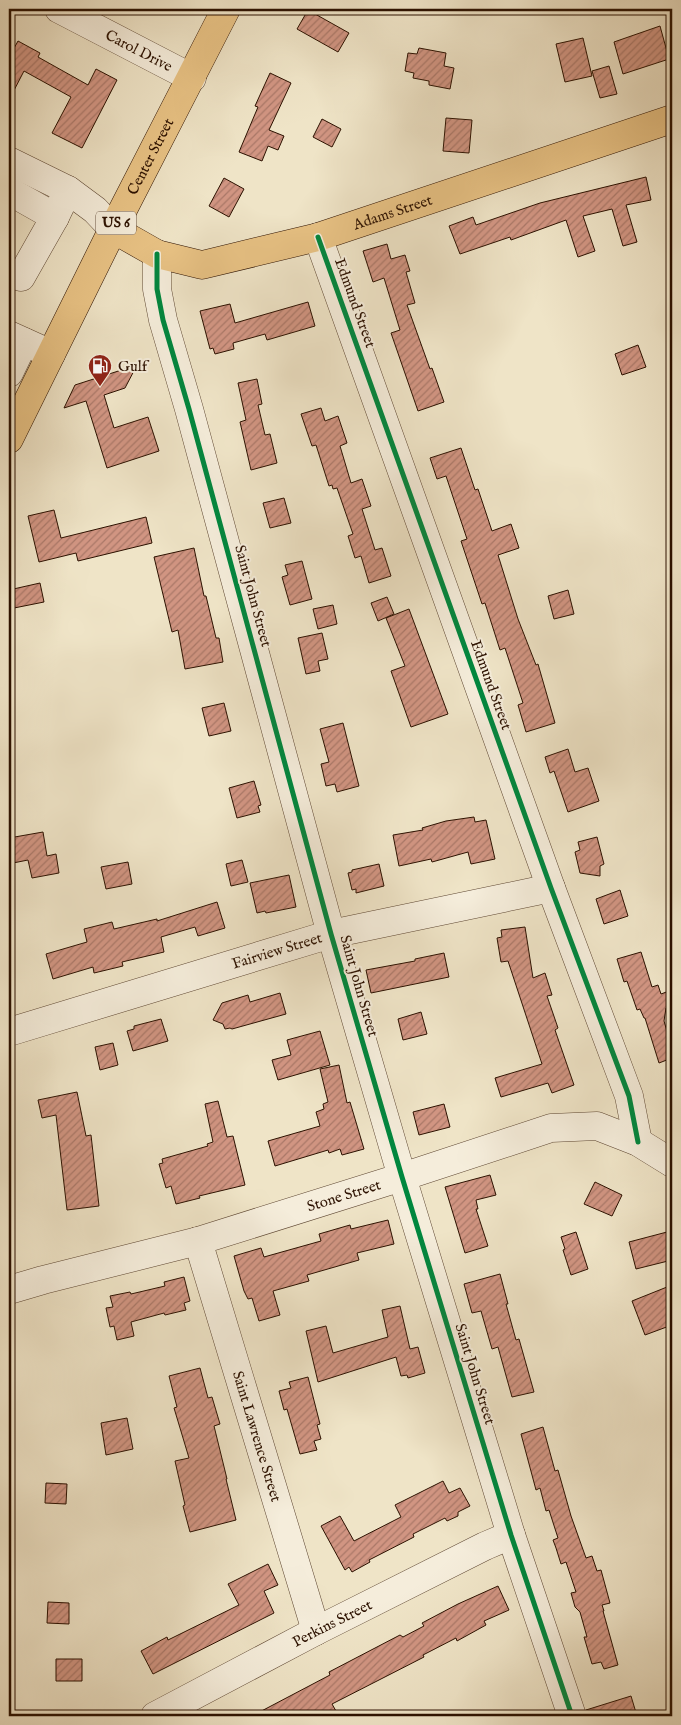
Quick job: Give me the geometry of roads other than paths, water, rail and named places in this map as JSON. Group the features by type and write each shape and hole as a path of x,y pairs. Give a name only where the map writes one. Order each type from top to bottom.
{"main road":[{"name":"Center Street","path":"9,439 113,229 226,9"},
{"name":"Adams Street","path":"113,229 157,254 202,265 318,237 672,119"}],"street":[{"name":"Carol Drive","path":"60,9 192,78"},
{"path":"11,167 68,190 95,210 113,229"},
{"path":"9,272 21,277 68,190"},
{"path":"9,191 55,217"},
{"name":"Edmund Street","path":"318,237 551,888 629,1096 638,1142"},
{"name":"Saint John Street","path":"157,254 157,289 163,320 192,419 331,934 402,1177 511,1535 572,1716"},
{"path":"9,373 17,338 51,354"},
{"name":"Fairview Street","path":"9,1032 331,934 551,888"},
{"name":"Stone Street","path":"9,1290 198,1241 550,1128 597,1126 638,1142 672,1163"},
{"name":"Saint Lawrence Street","path":"198,1241 316,1631"},
{"name":"Perkins Street","path":"155,1716 316,1631 485,1546 511,1535"}],"place":[{"name":"Gulf","path":"100,387"}]}
